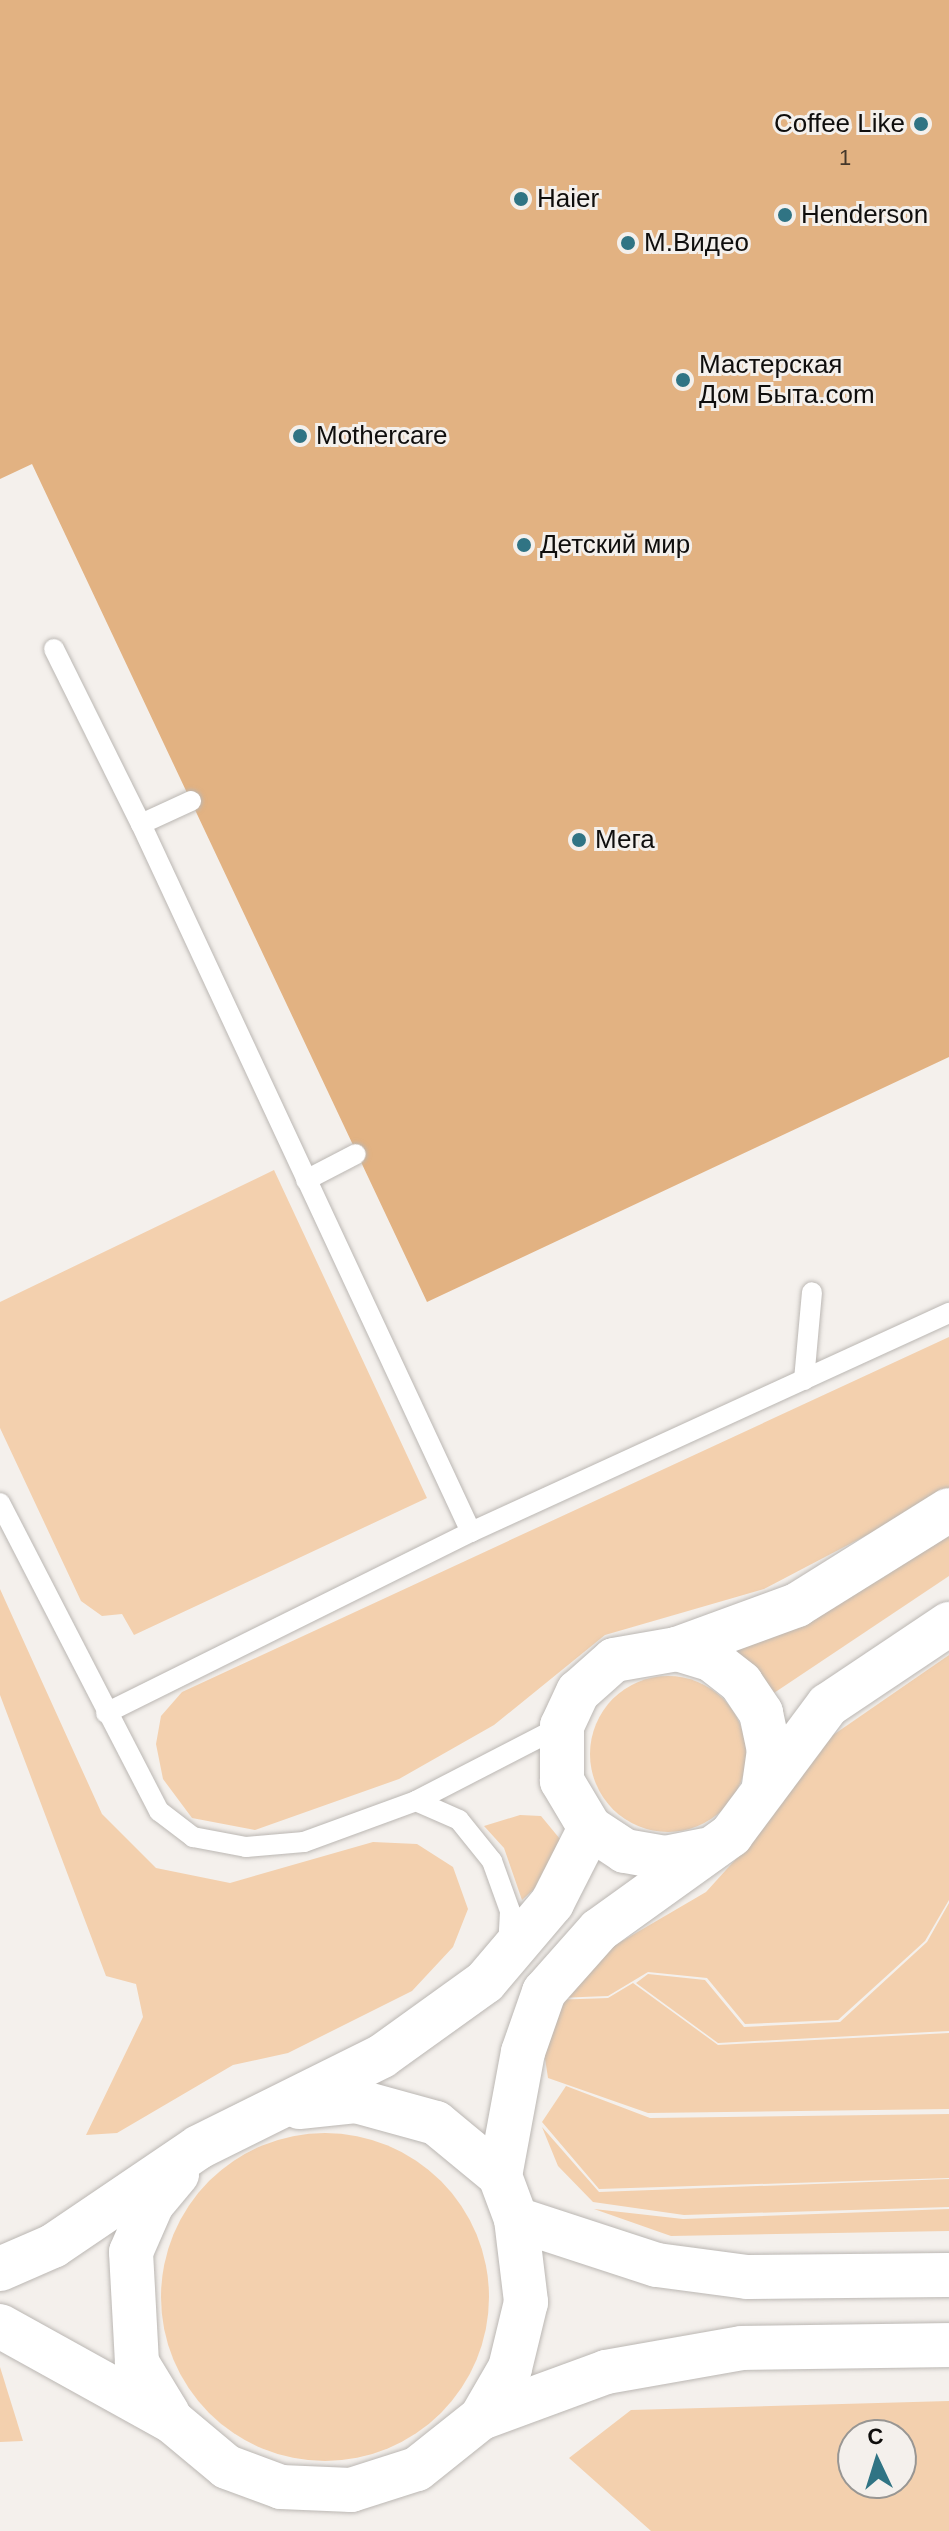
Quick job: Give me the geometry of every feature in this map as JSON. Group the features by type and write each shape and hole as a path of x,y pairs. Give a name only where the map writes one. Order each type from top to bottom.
{"main road":[{"path":"705,1850 651,1856 625,1851 590,1828 562,1781 562,1726 578,1692 614,1660 677,1649 797,1605 949,1510"},
{"path":"500,2176 523,2052 544,1992 599,1930 705,1850 731,1835 764,1786 828,1705 949,1624"},
{"path":"677,1649 712,1660 755,1703 769,1750 764,1786"},
{"path":"0,2269 53,2246 199,2147 382,2056 485,1982 552,1903 590,1828"},
{"path":"261,2115 356,2101 436,2123 500,2176 516,2219 526,2302 510,2368 481,2418"},
{"path":"173,2422 137,2363 131,2252 152,2204 199,2147"},
{"path":"516,2219 657,2265 747,2277 949,2275"},
{"path":"0,2326 173,2422 241,2472 281,2487 351,2490 417,2469 481,2418 606,2372 677,2355 949,2345"}],"lane":[{"path":"54,649 141,824 471,1532"},
{"path":"141,824 191,801"},
{"path":"306,1180 356,1154"},
{"path":"804,1380 812,1292"},
{"path":"106,1713 471,1532 949,1313"},
{"path":"0,1503 159,1811 193,1837 246,1847 304,1842 416,1801 562,1726"},
{"path":"416,1801 459,1820 492,1861 510,1911 507,1956"}],"shaded area":[{"path":"274,1170 427,1498 134,1635 122,1614 102,1616 81,1601 0,1428 0,1302"},
{"path":"949,1337 949,1492 764,1589 605,1635 494,1725 399,1779 255,1830 192,1818 163,1779 156,1744 161,1716 182,1692"},
{"path":"949,1524 949,1576 762,1701 725,1647"},
{"path":"0,1589 102,1814 156,1868 230,1883 373,1842 417,1844 453,1867 468,1909 453,1947 412,1991 288,2053 233,2065 117,2133 86,2135 143,2017 136,1984 106,1976 0,1695"},
{"path":"949,1655 949,1900 925,1941 838,2020 745,2024 707,1978 648,1972 608,1996 557,1998 600,1954 706,1892 755,1838 823,1742"},
{"path":"668,1676 698,1682 723,1699 740,1724 746,1754 740,1784 723,1809 698,1826 668,1832 638,1826 613,1809 596,1784 590,1754 596,1724 613,1699 638,1682"},
{"path":"520,1815 541,1816 560,1839 545,1879 522,1900 504,1848 484,1826"},
{"path":"949,1903 949,2031 718,2043 636,1983 648,1974 705,1980 744,2027 840,2022 927,1942"},
{"path":"633,1983 718,2045 949,2033 949,2109 648,2113 548,2078 541,2032 552,2000 608,1998"},
{"path":"566,2086 650,2118 949,2114 949,2178 599,2189 542,2122"},
{"path":"542,2127 599,2192 949,2179 949,2207 684,2215 593,2202 558,2166"},
{"path":"325,2133 357,2136 388,2145 416,2161 441,2181 461,2206 477,2234 486,2265 489,2297 486,2329 477,2360 461,2388 441,2413 416,2433 388,2449 357,2458 325,2461 293,2458 262,2449 234,2433 209,2413 189,2388 173,2360 164,2329 161,2297 164,2265 173,2234 189,2206 209,2181 234,2161 262,2145 293,2136"},
{"path":"594,2209 683,2219 949,2209 949,2231 671,2236"},
{"path":"0,2367 23,2441 0,2442"},
{"path":"949,2401 949,2531 651,2531 569,2458 631,2410"}],"building":[{"name":"Мега","path":"0,0 949,0 949,1057 427,1302 32,464 0,479"}],"place":[{"name":"Coffee Like","path":"921,124"},
{"name":"Haier","path":"521,199"},
{"name":"Henderson","path":"785,215"},
{"name":"М.Видео","path":"628,243"},
{"name":"Мастерская Дом Быта.com","path":"683,380"},
{"name":"Mothercare","path":"300,436"},
{"name":"Детский мир","path":"524,545"},
{"name":"Мега","path":"579,840"}]}
